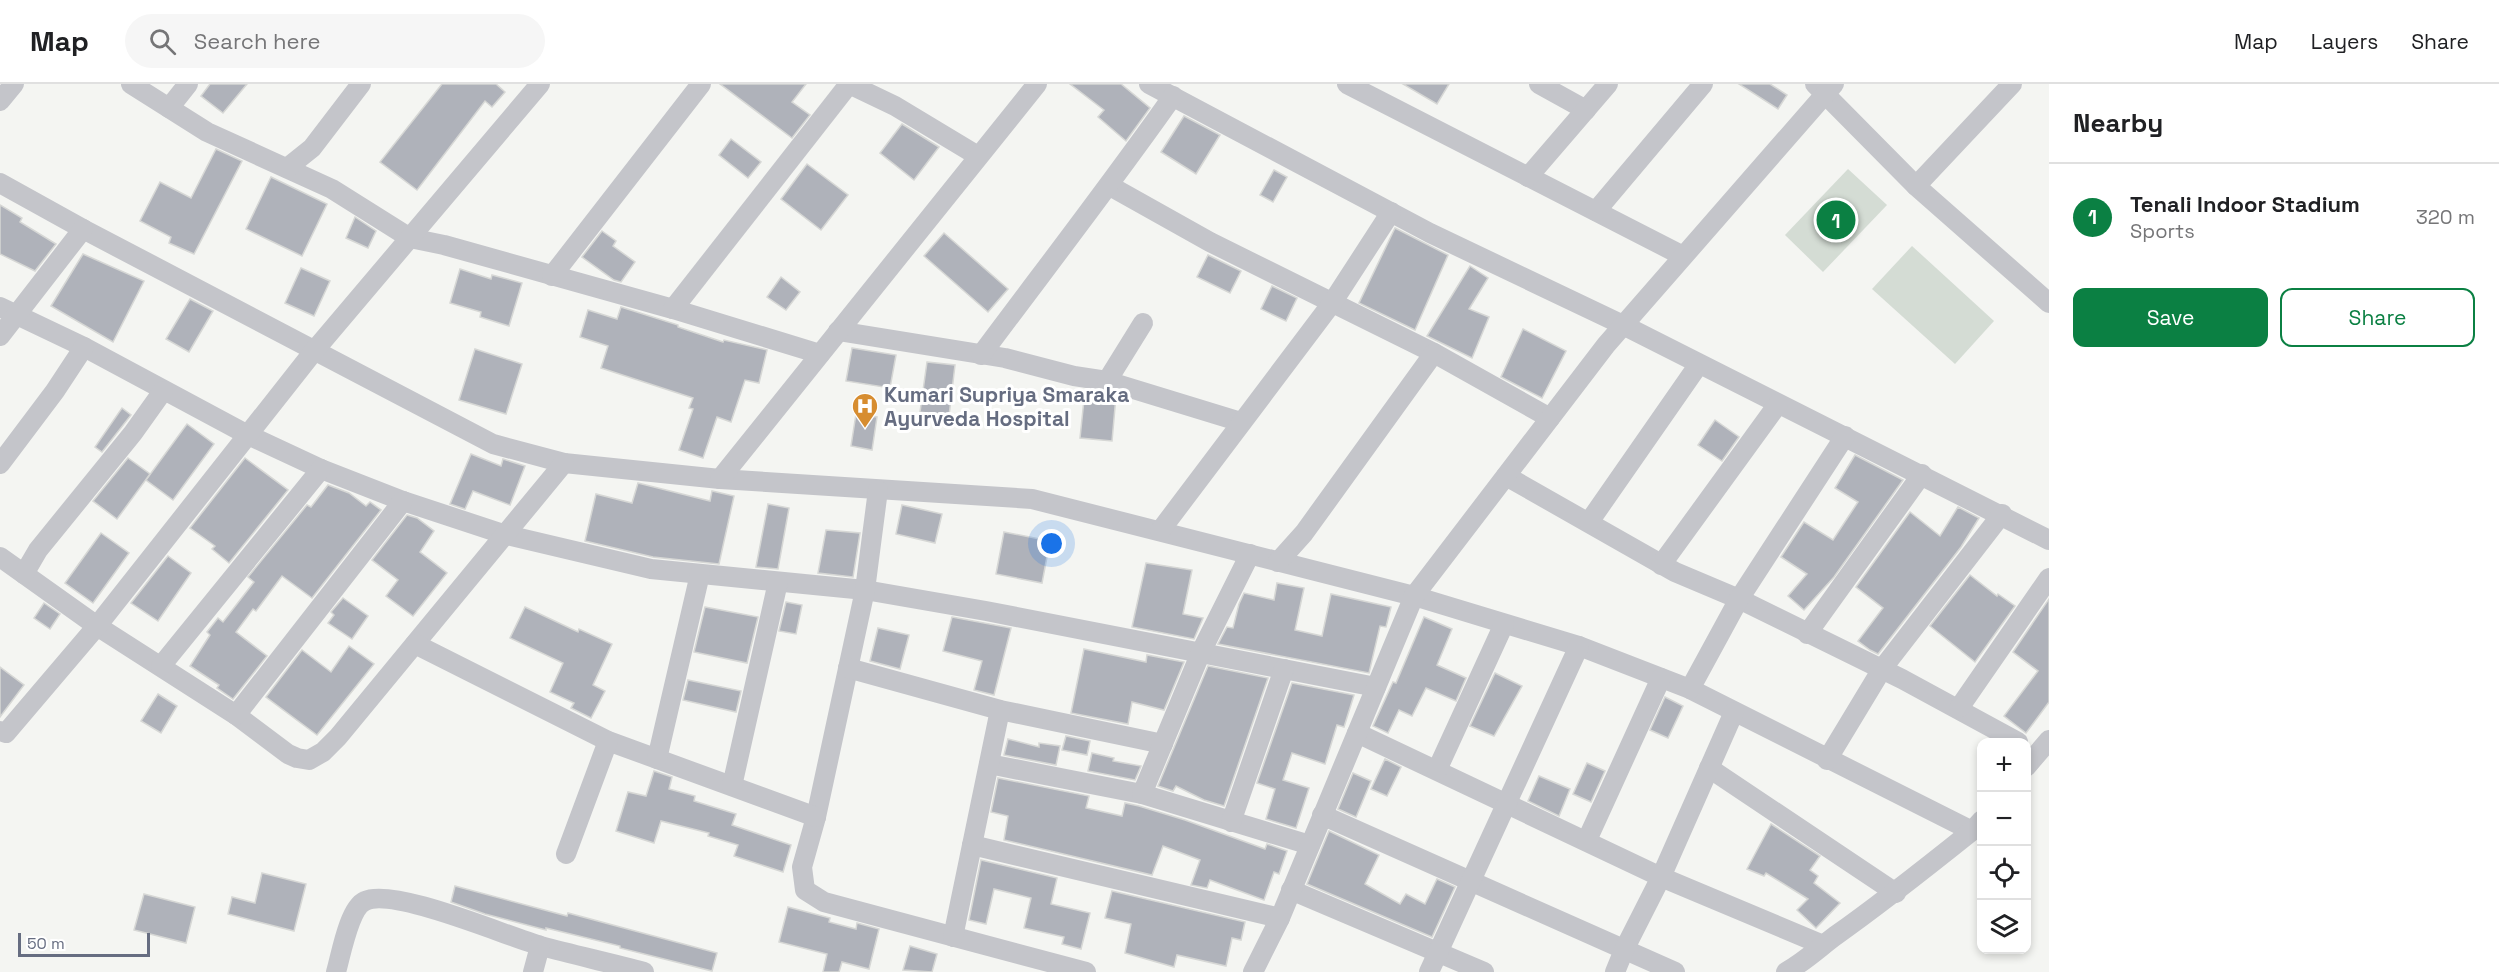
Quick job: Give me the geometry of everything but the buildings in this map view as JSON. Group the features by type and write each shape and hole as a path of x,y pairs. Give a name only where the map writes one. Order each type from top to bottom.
{"street":[{"path":"0,101 14,84"},
{"path":"131,84 207,132 332,189 410,238 444,245 672,309 820,354"},
{"path":"169,108 188,84"},
{"path":"287,168 312,148 361,84"},
{"path":"0,731 6,733 97,626 314,351 540,84"},
{"path":"552,276 701,84"},
{"path":"672,309 849,84 895,106 978,156"},
{"path":"720,479 1037,84"},
{"path":"1149,84 1391,212 1922,474 2049,540"},
{"path":"1347,84 1683,256"},
{"path":"1539,84 1586,110"},
{"path":"1528,177 1608,84"},
{"path":"1596,211 1703,84"},
{"path":"1916,186 2012,84"},
{"path":"1253,972 1280,918 1414,596 1623,325 1825,87 1916,186 2049,303"},
{"path":"981,355 1085,215 1110,186 1173,96"},
{"path":"0,183 83,230 493,444 564,463 720,479 1032,499 1414,596 1579,646 1690,689 1827,760 1977,825 1896,893 1823,945 1801,964 1786,972"},
{"path":"1110,186 1210,242 1434,353 1550,418"},
{"path":"1160,531 1332,303 1391,212"},
{"path":"0,336 8,311 83,230"},
{"path":"8,311 84,346 248,435 321,469 403,501 503,534 651,569 865,590 986,611 1376,687"},
{"path":"1107,381 1143,323"},
{"path":"838,331 981,355 1107,381 1241,422"},
{"path":"0,464 55,391 84,346"},
{"path":"1278,562 1304,533 1434,353"},
{"path":"1589,522 1699,364"},
{"path":"24,574 38,550 133,433 163,390"},
{"path":"1661,564 1778,404"},
{"path":"1690,689 1739,599 1845,436"},
{"path":"0,558 97,626 236,715 288,754 309,760 323,752 338,737 503,534 564,463"},
{"path":"161,666 321,469"},
{"path":"1807,634 1922,474"},
{"path":"1506,476 1661,564 1739,599 1882,669 1959,708 2011,738"},
{"path":"878,490 865,590 816,817 802,867 805,890 824,902 1086,972"},
{"path":"236,715 403,501"},
{"path":"1827,760 1882,669 2002,514"},
{"path":"1142,794 1201,652 1250,554"},
{"path":"657,759 700,574"},
{"path":"1959,708 2049,578"},
{"path":"732,786 778,582"},
{"path":"1437,770 1504,624"},
{"path":"415,644 608,741 816,817"},
{"path":"1429,972 1579,646"},
{"path":"848,668 1000,710 1163,744"},
{"path":"1231,822 1284,669"},
{"path":"1587,840 1660,678"},
{"path":"953,937 1000,710"},
{"path":"1615,972 1661,877 1734,712"},
{"path":"1357,733 1661,877 1823,945"},
{"path":"566,854 608,741"},
{"path":"989,764 1142,794 1310,845"},
{"path":"1709,768 1896,893"},
{"path":"1322,815 1675,972"},
{"path":"972,845 1280,918"},
{"path":"1291,890 1484,972"},
{"path":"336,972 354,912 363,902 382,897 408,902 540,946 644,972"},
{"path":"533,972 540,946"}],"shaded area":[{"path":"1848,169 1887,205 1823,272 1785,235"},
{"path":"1912,246 1994,321 1955,364 1872,289"}],"place":[{"name":"Tenali Indoor Stadium","path":"1836,220"},
{"name":"Kumari Supriya Smaraka Ayurveda Hospital","path":"865,429"}]}
